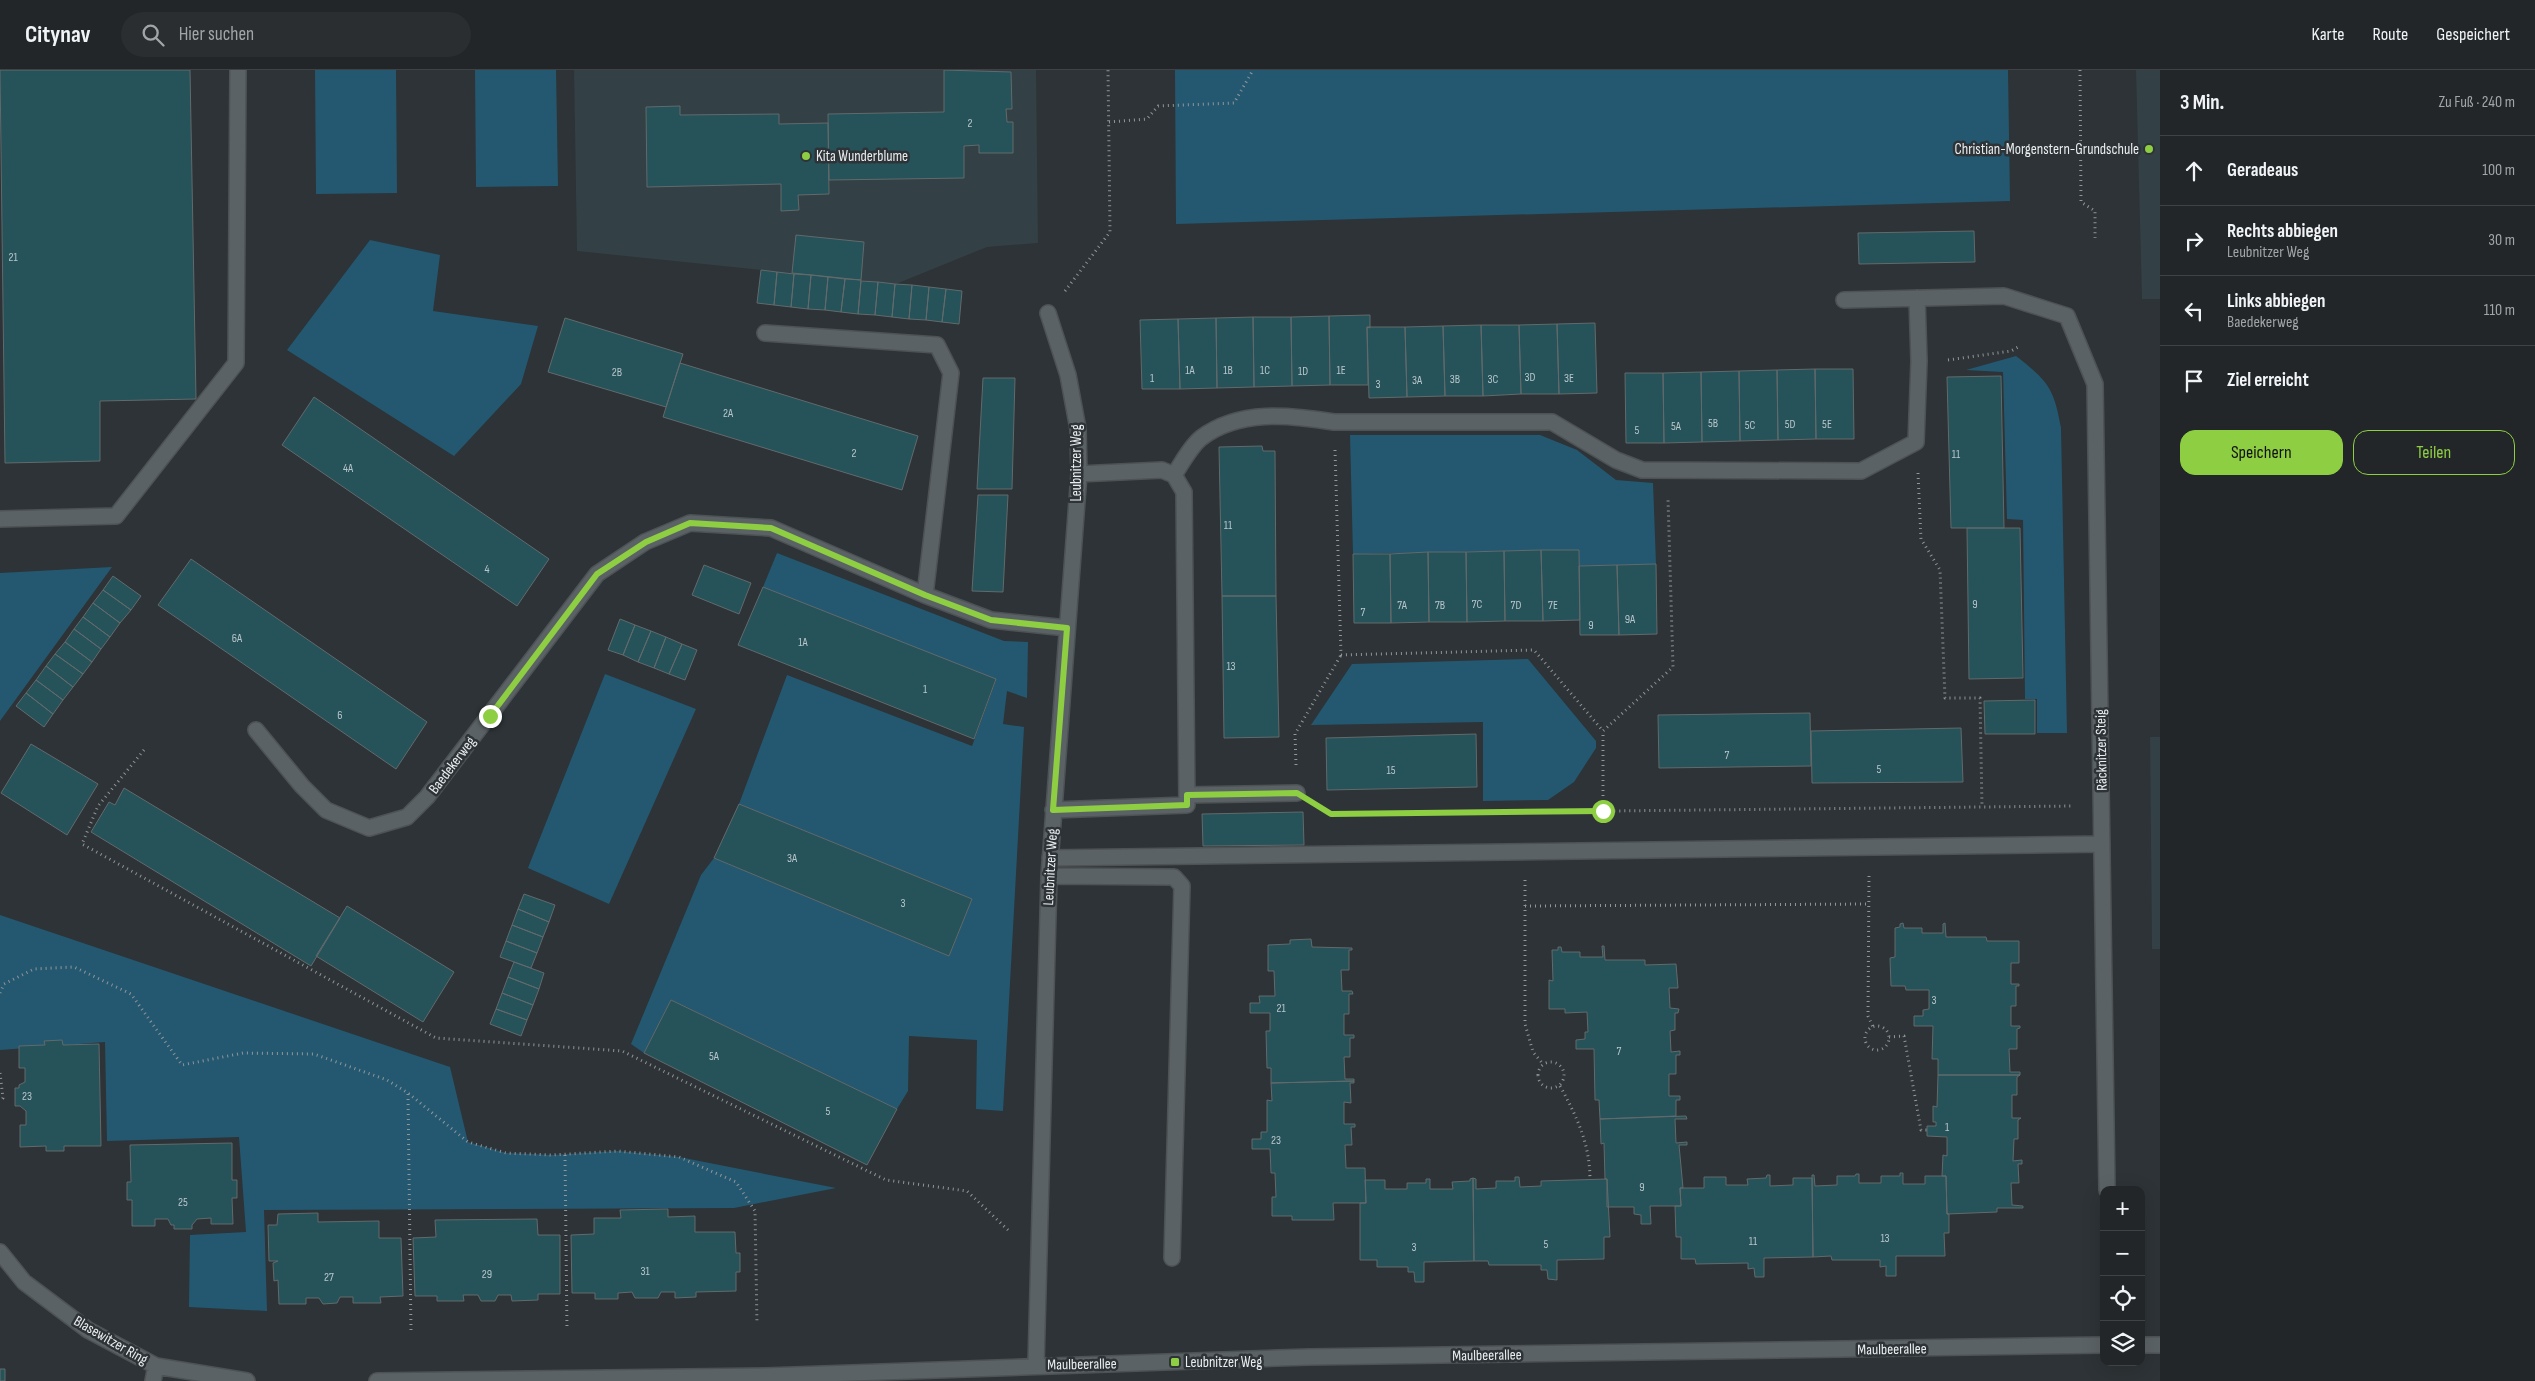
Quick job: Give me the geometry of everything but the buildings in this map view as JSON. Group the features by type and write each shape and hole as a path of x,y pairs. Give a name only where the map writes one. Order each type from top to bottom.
{"street":[{"path":"0,519 116,516 236,363 238,70"},
{"name":"Räcknitzer Steig","path":"1917,298 2004,296 2066,316 2095,384 2108,1186"},
{"path":"1174,475 1200,439 1218,428 1242,420 1268,416 1302,417 1334,422 1552,422 1616,460 1642,470 1862,471 1916,442 1919,361 1917,298 1844,300"},
{"name":"Leubnitzer Weg","path":"1036,1366 1049,876 1079,474 1078,429 1068,375 1048,313"},
{"path":"765,333 937,345 951,373 925,595"},
{"path":"1053,810 1187,805 1184,492 1174,475 1162,470 1079,474"},
{"name":"Baedekerweg","path":"256,730 302,786 326,810 369,828 407,816 427,798 597,574 646,542 690,523 771,528 925,595 991,620 1067,628"},
{"path":"1187,795 1297,793"},
{"path":"1050,858 2102,844"},
{"path":"1049,876 1174,877 1182,886 1172,1258"},
{"name":"Blasewitzer Ring","path":"0,1252 24,1282 88,1330 155,1374 247,1381"},
{"name":"Maulbeerallee","path":"871,1376 1036,1366 1308,1357 2100,1345"},
{"path":"2145,1345 2160,1345"},
{"path":"378,1381 871,1376"}],"path":[{"path":"1048,313 1110,232 1108,70"},
{"path":"1109,122 1147,119 1158,106 1234,103 1253,70"},
{"path":"2080,70 2082,202 2095,211 2095,238"},
{"path":"1919,361 1959,360 2011,352 2020,346"},
{"path":"1334,422 1341,655 1295,734 1297,793 1331,814 2076,806"},
{"path":"1916,442 1921,539 1940,570 1945,698 1980,698 1982,807"},
{"path":"1604,731 1673,667 1668,471"},
{"path":"1341,655 1534,650 1604,731 1603,811"},
{"path":"144,750 98,806 82,844 436,1038 622,1051 886,1180 967,1191 1008,1230"},
{"path":"1869,848 1868,1016 1872,1027"},
{"path":"1526,852 1525,1024 1533,1052 1543,1064"},
{"path":"1525,906 1868,904"},
{"path":"0,993 4,984 34,969 74,968 131,994 182,1065 243,1053 314,1054 387,1080 408,1093 468,1142 506,1154 564,1155 618,1151 679,1157 736,1182 755,1211 757,1324"},
{"path":"1872,1027 1866,1036 1867,1044 1873,1049 1885,1047 1889,1037"},
{"path":"1872,1027 1883,1028 1889,1037"},
{"path":"1889,1037 1904,1036 1920,1130 1927,1130"},
{"path":"1543,1064 1556,1062 1563,1068 1564,1078 1560,1086"},
{"path":"1543,1064 1538,1076 1541,1084 1548,1088 1560,1086"},
{"path":"0,1073 2,1098 0,1101"},
{"path":"1560,1086 1585,1140 1590,1161 1590,1180"},
{"path":"408,1093 411,1331"},
{"path":"564,1155 567,1329"}],"shaded area":[{"path":"315,70 396,70 397,193 316,194"},
{"path":"475,70 556,70 558,186 476,187"},
{"name":"Kita Wunderblume","path":"574,70 1036,70 1038,243 987,247 896,284 577,251"},
{"path":"1175,70 2008,70 2010,201 1176,224"},
{"name":"Christian-Morgenstern-Grundschule","path":"2136,70 2160,70 2160,299 2142,299"},
{"path":"370,240 440,255 433,311 538,326 521,384 454,456 287,350"},
{"path":"2016,356 2036,372 2048,386 2056,403 2061,428 2067,733 2037,733 2037,699 2025,699 2023,520 2007,519 2003,372 1966,370"},
{"path":"1350,435 1540,435 1577,450 1616,480 1653,483 1656,564 1579,566 1504,551 1353,554"},
{"path":"777,553 1004,641 1028,642 1027,698 1007,691 1003,724 1024,727 1003,1111 976,1109 977,1040 909,1036 908,1091 897,1109 671,1000 644,1053 631,1044 701,875 714,858 949,956 972,899 739,804 787,675 972,746 996,680 763,587"},
{"path":"112,567 0,721 0,573"},
{"path":"1528,659 1596,741 1596,748 1574,782 1548,800 1483,801 1483,722 1311,725 1352,664"},
{"path":"605,674 696,709 609,904 528,868"},
{"path":"2150,737 2160,737 2160,949 2152,949"},
{"path":"0,915 450,1067 468,1142 506,1153 552,1155 618,1151 679,1157 836,1188 734,1208 264,1210 267,1311 189,1307 190,1235 246,1232 239,1137 107,1141 105,1042 0,1050"}],"place":[{"name":"Christian-Morgenstern-Grundschule","path":"2149,149"},
{"name":"Kita Wunderblume","path":"806,156"},
{"name":"Leubnitzer Weg","path":"1175,1362"}],"route":[{"path":"490,716 597,574 646,542 690,523 771,528 925,595 991,620 1067,628 1053,810 1187,805 1187,795 1297,793 1331,814 1603,811"}]}
